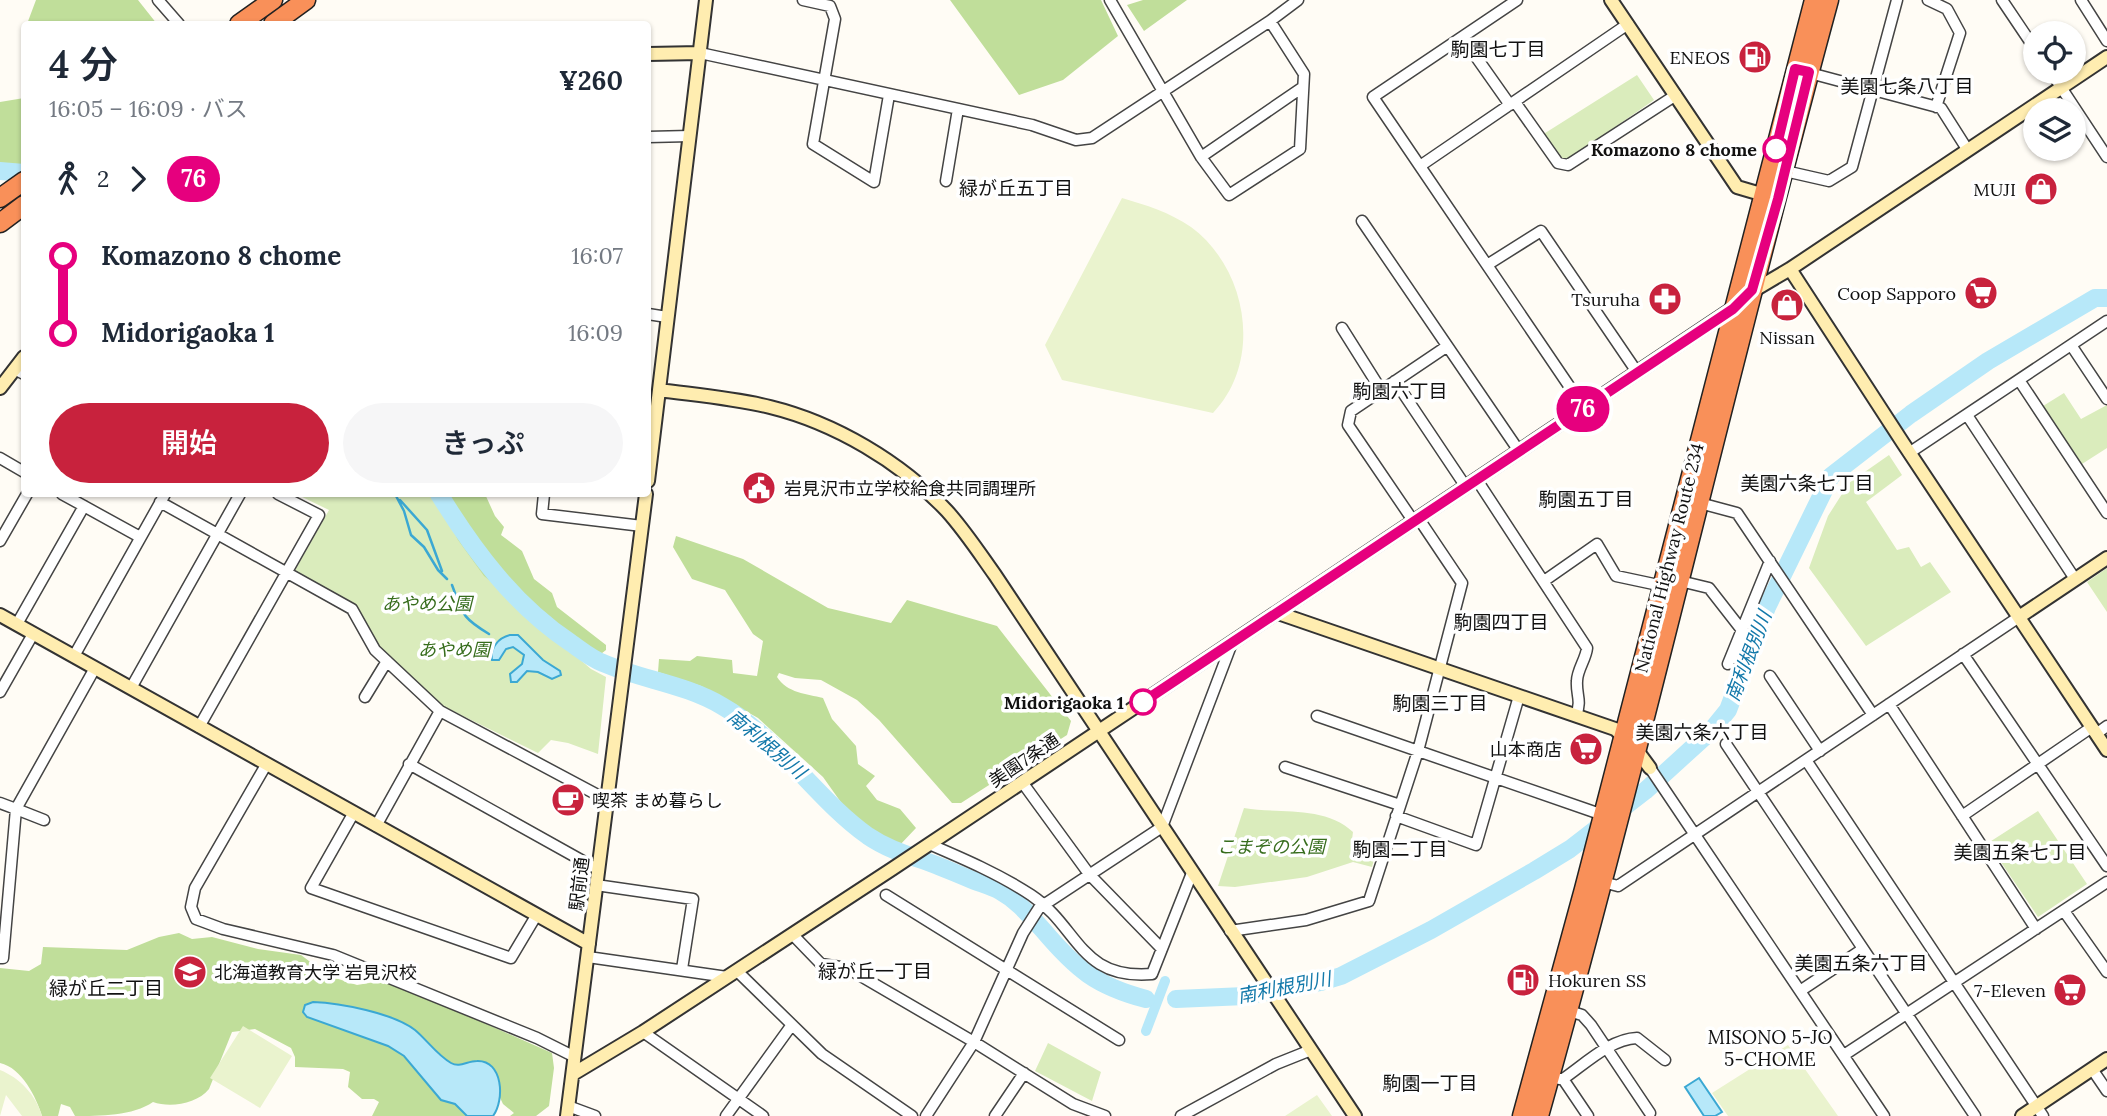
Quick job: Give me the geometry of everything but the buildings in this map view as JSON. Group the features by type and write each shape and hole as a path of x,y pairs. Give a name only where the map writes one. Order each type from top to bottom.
{"highway":[{"path":"244,21 273,0"},
{"path":"276,21 306,0"},
{"name":"National Highway Route 234","path":"1595,879 1594,849 1605,809 1630,742 1692,501 1752,290 1771,197 1802,71 1826,2"},
{"name":"National Highway Route 234","path":"1692,501 1733,309 1771,197 1785,171 1802,71"},
{"path":"0,198 21,183"},
{"path":"0,223 21,207"},
{"name":"National Highway Route 234","path":"1539,1116 1549,1077 1560,1008 1595,879 1614,837 1627,786 1630,742"},
{"name":"National Highway Route 234","path":"1522,1116 1549,1077"}],"street":[{"path":"158,0 176,21"},
{"path":"651,425 653,390 667,317 706,0"},
{"path":"803,0 830,6 835,19 813,144 874,182 889,95"},
{"path":"1111,0 1201,157 1229,195 1300,149 1304,74 1270,21"},
{"path":"651,54 699,53 1032,125 1076,140 1092,138 1270,21 1284,4 1298,0"},
{"path":"1517,0 1373,97 1584,408"},
{"path":"1612,0 1737,187 1771,197"},
{"path":"1785,171 1829,181 1852,167 1897,0"},
{"path":"1928,0 1947,9 1960,33 1936,107"},
{"path":"2002,0 2023,31"},
{"path":"2081,0 2107,41"},
{"path":"1420,166 1628,24"},
{"path":"1462,37 1558,163 1568,165 1676,95"},
{"name":"美園7条通","path":"573,1074 732,974 1233,643 1733,309 1752,290 1790,269 2107,57"},
{"path":"1802,71 1941,108 1967,149"},
{"path":"2059,84 2107,156"},
{"path":"1201,157 1303,87"},
{"path":"946,181 958,109"},
{"path":"651,136 690,136"},
{"path":"1362,221 1519,451"},
{"path":"1487,265 1541,231 1637,372"},
{"path":"1790,269 2019,617 2098,729 2107,750"},
{"path":"651,314 667,317"},
{"path":"1906,448 1967,415 2107,321"},
{"path":"1342,327 1381,390"},
{"path":"2071,345 2107,399"},
{"path":"1230,931 1306,920 1369,901 1418,751 1462,583 1348,425 1351,411 1446,346"},
{"path":"0,388 19,372"},
{"path":"2019,380 2107,513"},
{"path":"1395,381 1466,488"},
{"path":"653,390 770,407 804,418 864,446 901,470 928,493 962,529 1355,1116"},
{"path":"1967,415 2075,579"},
{"path":"0,458 21,470"},
{"path":"1477,480 1587,648 1586,659 1577,680 1581,703 1576,716"},
{"path":"0,541 25,497"},
{"path":"68,497 140,537"},
{"path":"131,688 238,497"},
{"path":"199,727 319,514 284,497"},
{"path":"544,497 542,514 642,526"},
{"name":"駅前通","path":"568,1111 646,497"},
{"path":"74,656 163,498 217,534 352,609 375,650 440,711 607,800"},
{"path":"1692,501 1737,513 1873,715"},
{"path":"17,624 84,506"},
{"path":"1544,581 1597,544 1616,576 1709,588 1741,629"},
{"path":"1595,879 1618,886 2107,558"},
{"path":"1727,664 1772,563"},
{"path":"1278,613 1615,729 1630,742 1650,768 1884,1116"},
{"path":"0,615 536,916 588,950 682,969 732,974 822,1054 912,1116"},
{"path":"0,692 33,634"},
{"path":"926,1116 974,1042 1023,933 1041,906 1162,827 1233,643"},
{"path":"1964,654 2107,866"},
{"path":"365,698 387,661"},
{"path":"0,958 3,958 16,809 95,668"},
{"path":"1770,676 1820,751"},
{"path":"1396,816 1476,845 1520,696"},
{"path":"1889,704 2036,929"},
{"path":"376,826 440,711"},
{"path":"1317,716 1495,778 1605,809"},
{"path":"1962,816 2037,765 2098,729"},
{"path":"1726,744 1975,1116"},
{"path":"1806,760 2040,1111"},
{"path":"409,764 599,870"},
{"path":"266,765 195,888 191,906 196,919 233,932 333,955 525,1033 575,1057"},
{"path":"1285,766 1400,805"},
{"path":"1022,782 1089,874 1162,949"},
{"path":"0,803 44,820"},
{"path":"353,814 311,888 511,958 536,916"},
{"path":"925,846 1006,880 1041,906 1090,958 1113,970 1152,974 1192,873"},
{"path":"1844,1055 2107,882"},
{"path":"596,885 693,899 682,969"},
{"path":"887,895 1119,1040"},
{"path":"2064,911 2107,972"},
{"path":"792,933 821,964 847,968 1073,1104 1102,1115"},
{"path":"1800,991 1863,949"},
{"path":"1560,1008 1583,1015 1650,1113"},
{"path":"726,1116 791,1026"},
{"path":"643,1032 763,1116"},
{"path":"1588,1116 1549,1077 1627,1038 1637,1038 1665,1060"},
{"path":"1181,1116 1276,1064 1311,1050"},
{"path":"2022,1116 2040,1111 2107,1059"},
{"path":"2092,1069 2107,1091"},
{"path":"995,1116 1024,1073"},
{"path":"568,1111 594,1116"}],"green space":[{"path":"36,0 138,0 155,21 28,21"},
{"path":"950,0 1101,0 1118,36 1063,80 1019,95"},
{"path":"1143,0 1187,0 1144,31 1127,5"},
{"path":"1637,75 1654,100 1569,159 1559,160 1542,135"},
{"path":"21,98 21,166 17,168 0,169 0,102"},
{"path":"1122,198 1166,213 1191,227 1210,245 1226,266 1242,316 1243,342 1239,368 1229,392 1213,413 1062,380 1045,345"},
{"path":"2064,393 2081,419 2107,405 2107,448 2082,464 2043,406"},
{"path":"1889,455 1902,475 1866,502 1897,550 1909,547 1921,567 1930,562 1951,592 1866,646 1809,568 1828,516 1849,483"},
{"name":"あやめ公園","path":"302,497 434,497 456,532 505,595 591,669 606,677 598,754 551,740 538,753 443,706 378,649 354,606 294,572 329,510"},
{"path":"436,497 486,497 495,516 504,527 501,535 522,551 534,579 552,593 557,607 606,645 606,650 597,657 561,639 484,576 458,540"},
{"path":"676,536 743,559 828,608 891,623 907,600 997,626 1071,721 1067,735 961,803 952,803 879,720 857,700 821,680 795,678 779,673 777,677 786,686 823,698 832,719 856,746 858,764 875,776 866,786 877,800 900,809 916,828 898,847 850,815 823,777 758,718 701,686 658,672 659,659 690,661 697,656 732,660 733,673 757,676 763,641 753,634 725,590 692,579 673,547"},
{"path":"2107,568 2107,612 2087,582"},
{"name":"こまぞの公園","path":"1244,808 1315,814 1342,823 1353,832 1351,847 1375,855 1372,867 1353,862 1307,877 1235,887 1218,886"},
{"path":"2038,811 2087,884 2038,917 1988,843"},
{"name":"北海道教育大学 岩見沢校","path":"179,933 192,939 212,937 258,949 301,955 329,976 357,985 387,980 552,1053 554,1068 549,1106 536,1116 510,1116 514,1113 503,1104 493,1083 462,1067 391,1042 472,1116 372,1116 379,1102 362,1099 348,1087 350,1072 343,1069 295,1067 291,1048 255,1029 232,1032 209,1089 198,1098 175,1104 153,1102 126,1113 95,1116 75,1116 70,1107 61,1104 58,1116 42,1116 32,1092 21,1077 0,1063 0,968 29,971 41,964 43,947 127,950 159,937"},
{"path":"243,1026 292,1056 260,1108 210,1078"},
{"path":"1048,1043 1101,1072 1092,1101 1035,1071"},
{"path":"1788,1045 1838,1116 1728,1116 1712,1093"},
{"path":"0,1070 26,1088 36,1101 42,1116 22,1116 6,1095 0,1116"},
{"path":"1317,1095 1332,1116 1285,1116"}],"water":[{"path":"510,635 518,635 543,660 560,671 561,675 552,679 538,672 527,671 517,682 511,682 510,674 522,664 524,655 513,647 506,649 499,660 492,660 492,651 496,644"},
{"path":"313,1002 337,1004 394,1019 415,1030 451,1063 461,1065 486,1062 497,1074 499,1082 499,1101 493,1116 467,1116 455,1104 441,1100 404,1056 388,1046 307,1017 303,1012 305,1005"},
{"path":"1699,1078 1722,1112 1715,1116 1704,1116 1685,1087"}],"waterway":[{"name":"南利根別川","path":"0,171 21,173"},
{"name":"南利根別川","path":"1176,999 1245,996 1341,976 1431,930 1570,849 1645,791 1711,731 1728,710 1767,607 1831,476 1911,414 1988,361 2095,298 2107,298"},
{"path":"397,497 411,535 424,547 447,579"},
{"name":"南利根別川","path":"441,497 466,536 497,576 550,628 599,661 693,692 722,706 762,735 831,804 868,836 893,849 1000,891 1023,909 1077,966 1100,982 1146,999"},
{"path":"400,500 427,530 442,571"},
{"path":"452,585 464,614 489,634"},
{"path":"1146,1031 1165,981"}],"bus line":[{"name":"76","path":"1143,702 1733,309 1752,290 1778,199 1809,72 1795,69 1776,149"}],"place":[{"name":"ENEOS","path":"1755,57"},
{"name":"Komazono 8 chome","path":"1776,149"},
{"name":"MUJI","path":"2041,189"},
{"name":"Coop Sapporo","path":"1981,293"},
{"name":"Tsuruha","path":"1665,299"},
{"name":"Nissan","path":"1787,305"},
{"name":"岩見沢市立学校給食共同調理所","path":"759,488"},
{"name":"Midorigaoka 1","path":"1143,702"},
{"name":"山本商店","path":"1586,749"},
{"name":"喫茶 まめ暮らし","path":"568,800"},
{"name":"北海道教育大学 岩見沢校","path":"190,972"},
{"name":"Hokuren SS","path":"1523,980"},
{"name":"7-Eleven","path":"2070,990"}],"district":[{"name":"駒園七丁目","path":"1498,49"},
{"name":"美園七条八丁目","path":"1907,86"},
{"name":"緑が丘五丁目","path":"1016,188"},
{"name":"駒園六丁目","path":"1400,391"},
{"name":"美園六条七丁目","path":"1807,483"},
{"name":"駒園五丁目","path":"1586,499"},
{"name":"駒園四丁目","path":"1501,622"},
{"name":"駒園三丁目","path":"1440,703"},
{"name":"美園六条六丁目","path":"1702,732"},
{"name":"駒園二丁目","path":"1400,849"},
{"name":"美園五条七丁目","path":"2020,852"},
{"name":"美園五条六丁目","path":"1861,963"},
{"name":"緑が丘一丁目","path":"875,971"},
{"name":"緑が丘二丁目","path":"106,988"},
{"name":"MISONO 5-JO 5-CHOME","path":"1770,1048"},
{"name":"駒園一丁目","path":"1430,1083"}],"park label":[{"name":"あやめ園","path":"454,649"}]}
